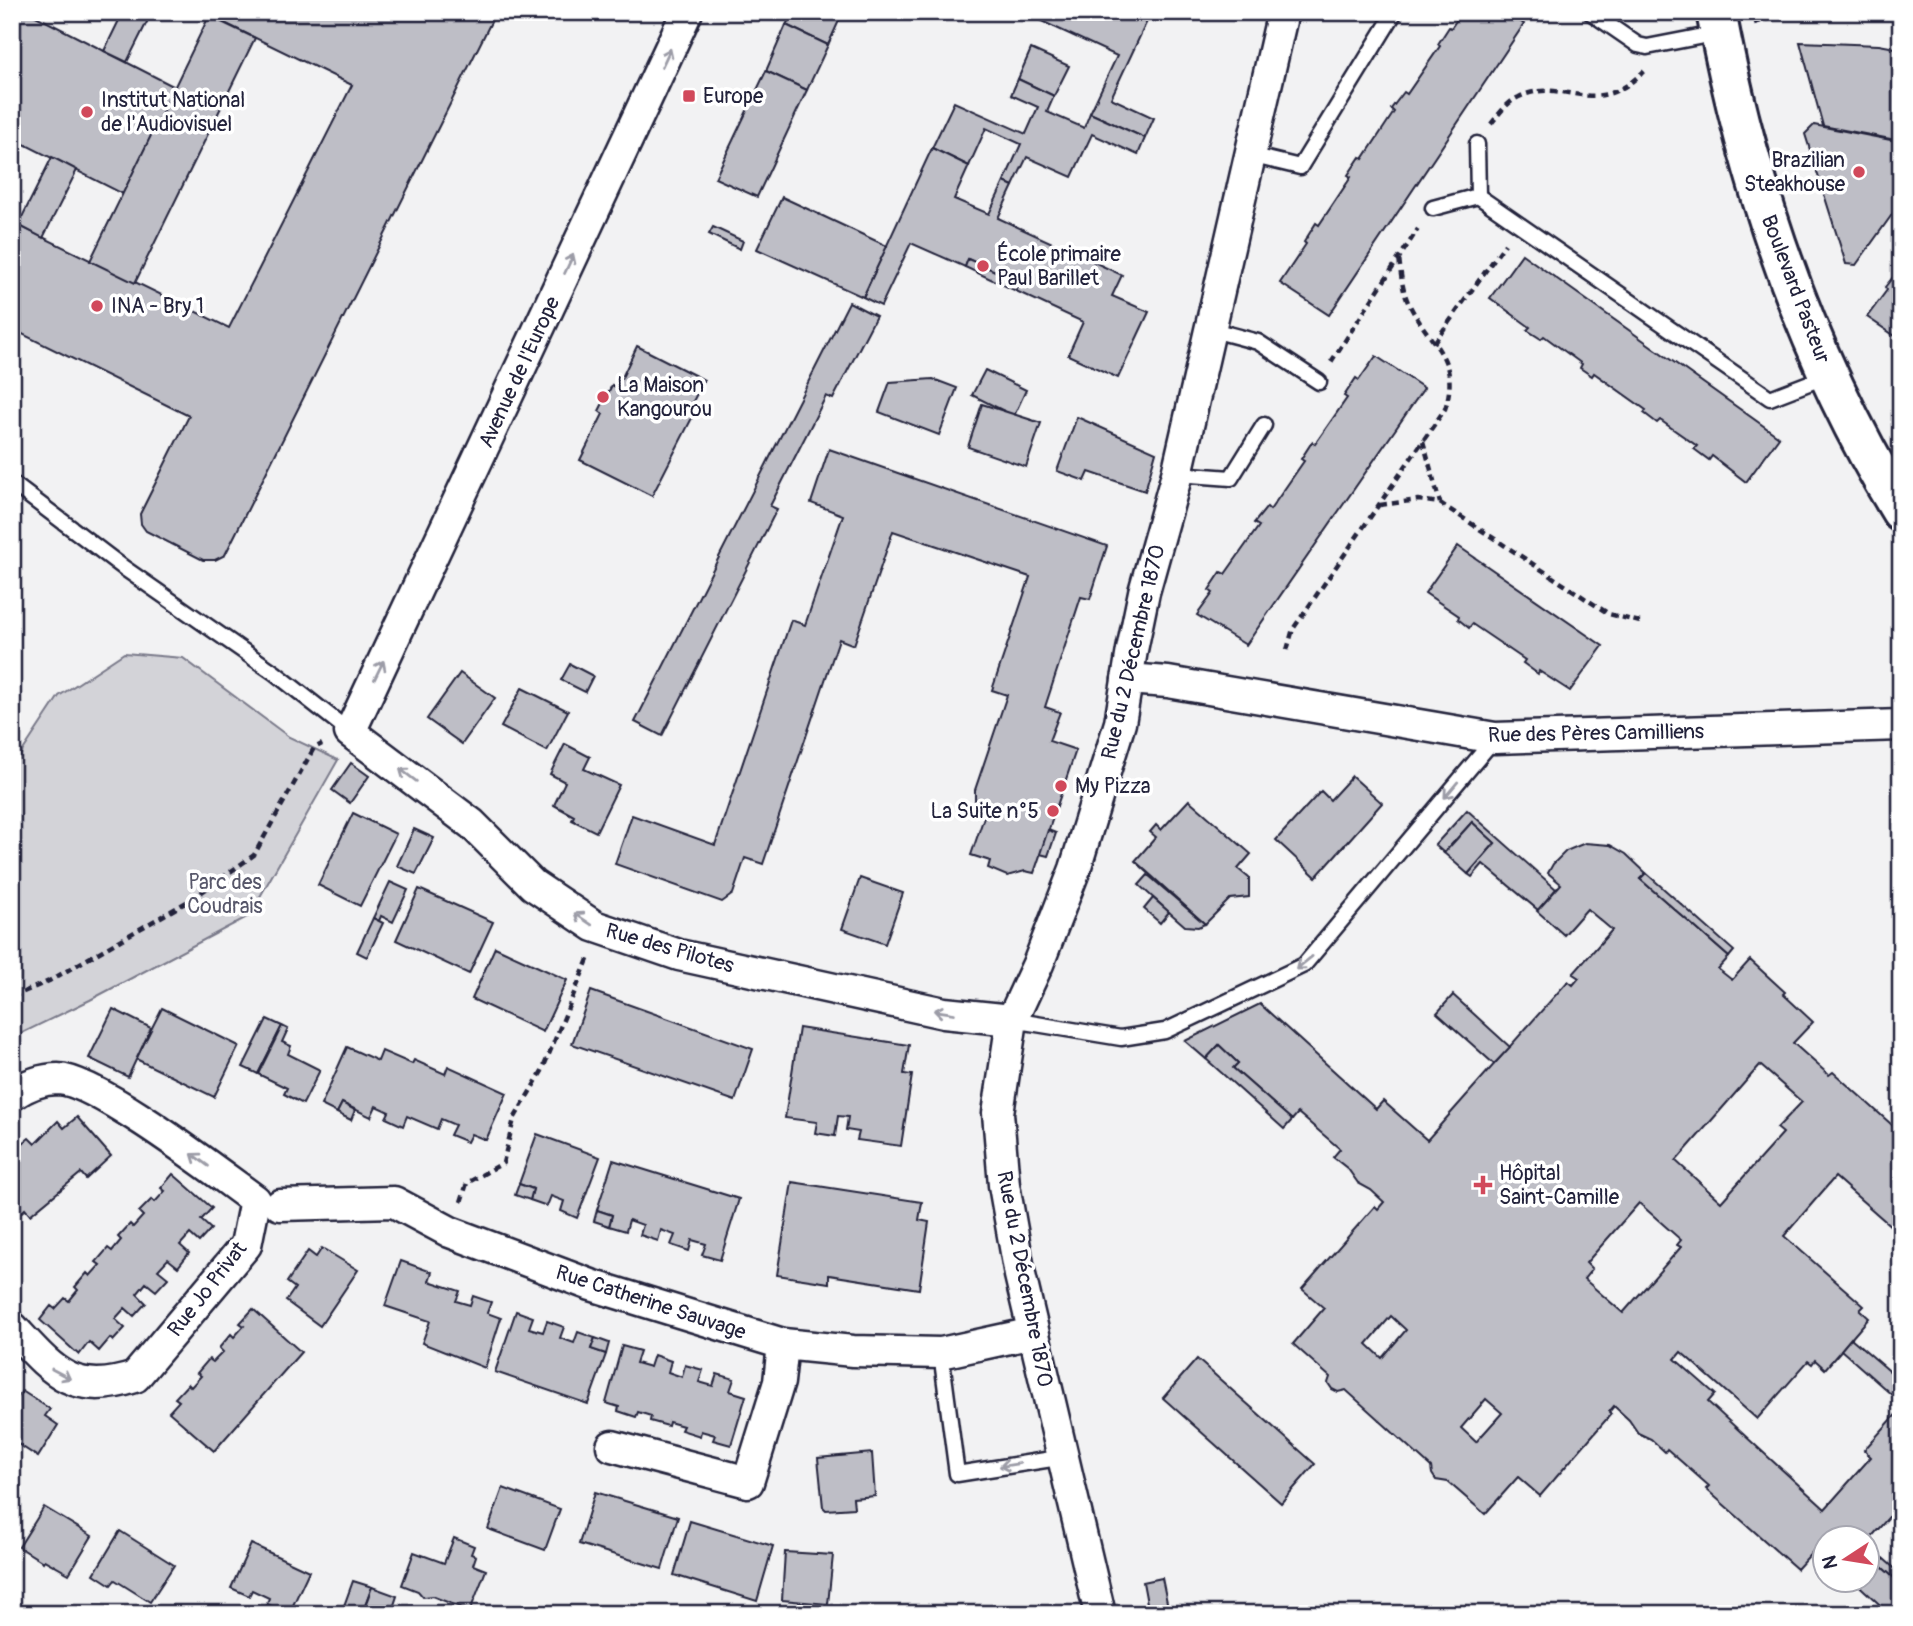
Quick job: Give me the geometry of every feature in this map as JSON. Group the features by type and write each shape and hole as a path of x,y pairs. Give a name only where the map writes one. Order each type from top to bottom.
{"main road":[{"name":"Boulevard Pasteur","path":"1718,23 1745,140 1764,206 1795,295 1828,375 1901,511"}],"street":[{"name":"Avenue de l'Europe","path":"350,732 687,12"},
{"name":"Rue du 2 Décembre 1870","path":"1100,1614 1033,1333 1006,1196 998,1113 1012,1020 1038,964 1075,869 1120,723 1144,592 1177,474 1283,12"},
{"name":"Rue des Pères Camilliens","path":"1127,679 1168,682 1495,738 1901,725"},
{"name":"Rue des Pilotes","path":"350,732 472,824 533,885 594,926 679,955 944,1013 1012,1020"},
{"name":"Rue Jo Privat","path":"12,1095 27,1085 59,1079 95,1092 182,1148 255,1200 246,1245 135,1377 110,1385 74,1380 52,1370 12,1327"},
{"name":"Rue Catherine Sauvage","path":"280,1205 394,1202 450,1232 591,1285 783,1344 853,1351 941,1353 1033,1333"},
{"path":"612,1446 748,1482 779,1382 783,1344"}],"lane":[{"path":"1250,155 1300,167 1395,12"},
{"path":"1590,12 1638,45 1647,47 1718,23"},
{"path":"1476,144 1478,196"},
{"path":"1433,208 1478,196 1770,398 1828,375"},
{"path":"1209,329 1258,342 1319,382"},
{"path":"1177,474 1231,478 1264,425"},
{"path":"12,483 124,568 275,673 350,732"},
{"path":"1012,1020 1121,1038 1165,1031 1304,965 1495,738"},
{"path":"941,1353 957,1474 1052,1459 1062,1454"}],"path":[{"path":"1827,12 1901,17"},
{"path":"1434,343 1519,224"},
{"path":"1287,650 1293,629 1445,409 1451,387 1447,363 1409,304 1398,257"},
{"path":"1423,441 1440,503"},
{"path":"1379,505 1418,500 1440,503 1609,614 1640,622"},
{"path":"12,997 49,981 192,899 254,855 314,748 350,732"},
{"path":"450,1232 467,1183 503,1163 514,1119 542,1071 589,961"}],"green space":[{"name":"Parc des Coudrais","path":"124,653 183,658 289,737 338,760 249,916 12,1038 12,767 59,696"}],"building":[{"name":"Institut National de l'Audiovisuel","path":"12,12 28,12 175,87 123,194 12,138"},
{"path":"123,12 152,12 127,62 104,51"},
{"name":"INA - Bry 1","path":"202,12 496,12 225,555 215,560 203,560 146,531 141,524 140,514 189,416 12,329 12,222 229,328 352,85"},
{"path":"793,12 843,12 828,45 786,25"},
{"path":"1022,12 1139,12 1149,17 1111,98 1154,118 1145,138 1090,113 1117,56"},
{"path":"1462,12 1506,12 1524,24 1329,315 1280,283 1306,244 1304,242 1316,223 1319,225 1351,177 1348,175 1360,157 1363,159 1394,112 1391,109 1404,92 1407,94 1440,46 1438,44 1449,27 1451,28"},
{"path":"209,16 255,38 135,283 90,261"},
{"path":"786,25 828,45 807,90 766,71"},
{"path":"1800,42 1879,45 1901,49 1901,141 1823,126"},
{"path":"1031,49 1069,66 1054,96 1018,79"},
{"path":"766,71 807,90 757,197 715,178"},
{"path":"1018,79 1054,96 1047,112 1084,128 1090,113 1145,138 1138,155 1092,134 1072,177 1027,157 1013,186 1004,182 1021,144 986,128 969,166 932,148 954,102 1026,134 1038,107 1011,95"},
{"name":"Brazilian Steakhouse","path":"1814,125 1901,142 1901,202 1856,265 1846,264 1805,134"},
{"path":"932,148 969,166 954,199 989,214 1004,182 1013,186 998,218 1122,275 1112,296 1149,312 1118,378 1068,355 1083,322 1016,291 1020,282 968,259 965,267 911,243 881,306 863,297"},
{"path":"52,157 77,170 43,238 18,225"},
{"path":"782,197 887,246 863,297 757,249"},
{"path":"713,227 743,241 740,249 709,234"},
{"path":"1522,254 1779,437 1746,482 1712,456 1709,460 1694,449 1697,446 1660,420 1657,423 1644,413 1646,410 1594,373 1592,376 1580,368 1582,364 1544,336 1541,339 1527,330 1530,327 1490,298"},
{"path":"968,259 1020,282 1016,291 965,267"},
{"path":"1901,272 1901,340 1867,317 1887,290 1885,287"},
{"path":"849,302 876,316 833,399 826,396 770,506 777,509 662,736 635,722"},
{"path":"637,346 704,380 687,413 693,416 652,496 580,460 603,414 599,411 612,385 617,388"},
{"path":"1376,356 1424,388 1246,645 1197,615 1213,593 1209,590 1221,572 1225,574 1259,526 1254,523 1267,507 1270,510 1304,461 1301,459 1312,442 1315,444 1347,398 1344,396 1356,378 1359,380"},
{"path":"985,370 1026,390 1014,416 972,395"},
{"path":"933,379 957,388 939,435 879,412 890,382"},
{"path":"982,404 1041,423 1026,467 968,447"},
{"path":"1077,417 1156,452 1145,491 1089,472 1085,481 1057,471"},
{"path":"829,449 1107,546 1090,599 1081,597 1045,707 1060,712 1049,741 1076,750 1034,873 1025,871 1007,876 988,868 990,861 971,855 985,814 975,805 975,790 1007,695 992,690 1030,577 893,531 854,645 839,639 763,864 745,858 733,894 722,902 615,864 632,815 715,845 791,620 805,625 843,515 811,503"},
{"path":"1458,546 1603,646 1570,691 1539,671 1538,674 1523,663 1525,660 1472,624 1469,628 1458,619 1459,616 1425,593"},
{"path":"570,664 593,676 585,692 561,680"},
{"path":"460,673 495,698 462,744 427,719"},
{"path":"522,688 568,711 547,751 501,727"},
{"path":"565,744 590,757 584,769 619,785 596,832 572,820 574,816 554,805 565,782 550,774"},
{"path":"351,763 369,776 350,803 332,790"},
{"path":"1352,776 1382,803 1316,877 1276,840 1321,791 1330,800"},
{"path":"1189,800 1251,854 1238,869 1249,878 1249,897 1230,899 1205,924 1135,861 1156,837 1150,832 1156,825 1161,830"},
{"path":"1467,810 1556,889 1538,910 1483,864 1472,877 1468,874 1495,843 1472,822 1444,853 1435,845"},
{"path":"353,813 396,834 360,906 318,885"},
{"path":"1472,822 1495,843 1468,874 1444,853"},
{"path":"414,829 434,838 416,874 397,866"},
{"path":"1048,830 1056,833 1048,856 1040,854"},
{"path":"1585,843 1610,845 1626,854 1646,873 1640,879 1729,957 1718,969 1732,980 1750,960 1785,992 1783,994 1813,1022 1793,1043 1829,1075 1833,1072 1901,1133 1901,1235 1835,1177 1784,1236 1864,1306 1860,1310 1869,1318 1825,1369 1815,1360 1812,1364 1808,1361 1757,1419 1681,1352 1675,1359 1715,1394 1708,1402 1825,1509 1871,1457 1864,1450 1901,1409 1901,1503 1882,1525 1812,1524 1812,1552 1797,1569 1706,1489 1709,1486 1667,1449 1665,1452 1651,1439 1638,1433 1614,1406 1609,1412 1611,1414 1540,1496 1518,1477 1485,1514 1448,1482 1436,1480 1431,1467 1346,1390 1338,1392 1332,1389 1328,1383 1330,1377 1293,1344 1324,1308 1302,1289 1375,1206 1378,1209 1384,1202 1358,1183 1348,1169 1333,1157 1340,1149 1298,1113 1292,1120 1233,1068 1238,1063 1219,1045 1206,1059 1185,1041 1260,1004 1376,1109 1383,1101 1427,1140 1568,981 1573,985 1579,978 1573,974 1612,930 1587,909 1564,935 1537,911 1561,884 1548,873 1566,851","holes":["1760,1065 1802,1102 1777,1128 1783,1133 1721,1202 1676,1161","1639,1203 1681,1240 1677,1245 1681,1247 1623,1313 1584,1279 1592,1269 1586,1263","1391,1316 1406,1330 1382,1358 1367,1344","1486,1399 1502,1413 1476,1442 1461,1428"]},
{"path":"1646,873 1734,951 1729,957 1640,879"},
{"path":"1148,875 1205,924 1198,927 1185,926 1139,885"},
{"path":"860,878 903,893 885,944 842,929"},
{"path":"390,882 408,890 393,922 381,916 379,921 373,918"},
{"path":"419,889 493,922 469,974 396,940"},
{"path":"1153,898 1169,912 1160,923 1144,909"},
{"path":"373,918 383,923 367,957 357,952"},
{"path":"495,947 567,980 543,1032 472,999"},
{"path":"591,991 753,1049 735,1101 572,1044"},
{"path":"1453,995 1510,1047 1494,1064 1437,1013"},
{"path":"162,1008 239,1046 214,1097 136,1059"},
{"path":"113,1009 151,1028 128,1077 89,1058"},
{"path":"267,1019 282,1026 258,1074 243,1067"},
{"path":"282,1026 288,1029 282,1042 291,1046 288,1054 320,1070 303,1104 284,1094 287,1088 258,1074"},
{"path":"799,1028 909,1045 904,1074 912,1075 901,1146 857,1140 859,1132 846,1130 848,1117 838,1116 835,1136 815,1133 817,1122 785,1118"},
{"path":"1219,1045 1238,1063 1233,1068 1292,1120 1284,1129 1206,1059"},
{"path":"347,1047 378,1061 382,1051 412,1064 414,1060 445,1074 448,1066 507,1093 486,1140 471,1134 467,1142 450,1135 455,1125 441,1119 437,1129 407,1116 403,1126 386,1118 389,1112 376,1106 371,1117 342,1103 337,1113 321,1105"},
{"path":"342,1103 355,1110 351,1120 337,1113"},
{"path":"77,1117 111,1156 86,1179 81,1173 30,1215 25,1209 12,1221 12,1152 29,1138 35,1144 58,1121 64,1128"},
{"path":"537,1134 600,1157 577,1218 561,1211 564,1201 551,1196 547,1206 530,1200 533,1189 519,1184"},
{"path":"613,1160 739,1199 720,1260 702,1255 706,1244 692,1240 689,1251 671,1245 675,1235 661,1230 658,1241 640,1235 643,1225 629,1220 626,1231 609,1226 612,1215 597,1210"},
{"path":"173,1174 212,1208 201,1220 211,1229 199,1242 190,1234 180,1245 189,1253 178,1267 168,1259 158,1270 168,1278 156,1291 146,1283 137,1294 146,1303 134,1316 125,1308 115,1319 125,1328 113,1341 110,1338 99,1351 89,1342 79,1355 40,1320 51,1306 55,1309 65,1298 69,1301 78,1290 75,1287 87,1273 90,1276 100,1265 96,1262 108,1248 112,1251 121,1240 118,1237 130,1224 133,1227 143,1216 139,1212 152,1199 155,1202 165,1191 161,1188"},
{"path":"792,1182 922,1202 919,1220 929,1222 919,1289 829,1275 829,1283 777,1275"},
{"path":"519,1184 533,1189 530,1200 515,1195"},
{"path":"597,1210 612,1215 609,1226 594,1221"},
{"path":"322,1248 358,1270 320,1326 286,1301 295,1288 287,1282 308,1251 316,1257"},
{"path":"401,1261 432,1272 429,1281 460,1291 456,1301 470,1305 473,1296 491,1302 487,1313 501,1318 485,1368 422,1343 430,1321 385,1306"},
{"path":"253,1309 301,1352 214,1451 169,1412 179,1401 175,1398 188,1384 191,1387 201,1376 197,1373 209,1359 213,1362 223,1352 219,1348 231,1334 234,1337 244,1326 240,1323"},
{"path":"516,1311 533,1317 529,1328 543,1332 547,1321 564,1327 560,1338 574,1343 578,1332 595,1338 591,1349 606,1354 588,1404 495,1372"},
{"path":"595,1338 609,1343 606,1354 591,1349"},
{"path":"1851,1338 1901,1381 1901,1403 1841,1350"},
{"path":"622,1346 640,1351 636,1363 650,1367 654,1355 671,1361 668,1372 682,1377 685,1365 703,1370 699,1382 713,1386 717,1374 734,1379 730,1391 746,1396 731,1445 713,1440 715,1435 701,1431 700,1436 681,1430 683,1426 669,1422 668,1426 650,1421 651,1416 638,1412 636,1417 618,1411 619,1407 606,1403"},
{"path":"1197,1359 1315,1464 1281,1503 1163,1398"},
{"path":"22,1391 50,1409 45,1416 58,1425 38,1457 12,1440 12,1395 17,1398"},
{"path":"872,1453 875,1496 853,1498 854,1508 826,1510 823,1507 818,1458"},
{"path":"503,1488 560,1509 545,1550 488,1529"},
{"path":"595,1492 678,1517 662,1569 579,1544"},
{"path":"44,1507 92,1536 69,1574 19,1547"},
{"path":"690,1521 773,1546 757,1601 674,1575"},
{"path":"120,1531 174,1565 150,1602 115,1580 111,1585 94,1574"},
{"path":"454,1538 474,1546 471,1554 476,1556 473,1565 486,1570 470,1611 432,1596 423,1597 418,1591 402,1585 414,1552 444,1563"},
{"path":"251,1544 309,1571 289,1614 267,1604 269,1598 252,1590 249,1596 231,1588"},
{"path":"785,1552 833,1555 828,1604 782,1600"},
{"path":"1882,1557 1901,1574 1901,1584 1882,1567"},
{"path":"1882,1567 1901,1584 1901,1614 1890,1614 1868,1594 1882,1594"},
{"path":"1162,1578 1169,1612 1149,1614 1143,1582"},
{"path":"353,1581 372,1587 362,1614 341,1614"},
{"path":"372,1587 397,1596 391,1614 362,1614"}],"place":[{"name":"Europe","path":"689,96"},
{"name":"Institut National de l'Audiovisuel","path":"87,112"},
{"name":"Brazilian Steakhouse","path":"1859,172"},
{"name":"École primaire Paul Barillet","path":"983,266"},
{"name":"INA - Bry 1","path":"97,306"},
{"name":"La Maison Kangourou","path":"603,397"},
{"name":"My Pizza","path":"1061,786"},
{"name":"La Suite n°5","path":"1053,811"},
{"name":"Hôpital Saint-Camille","path":"1483,1185"}]}
